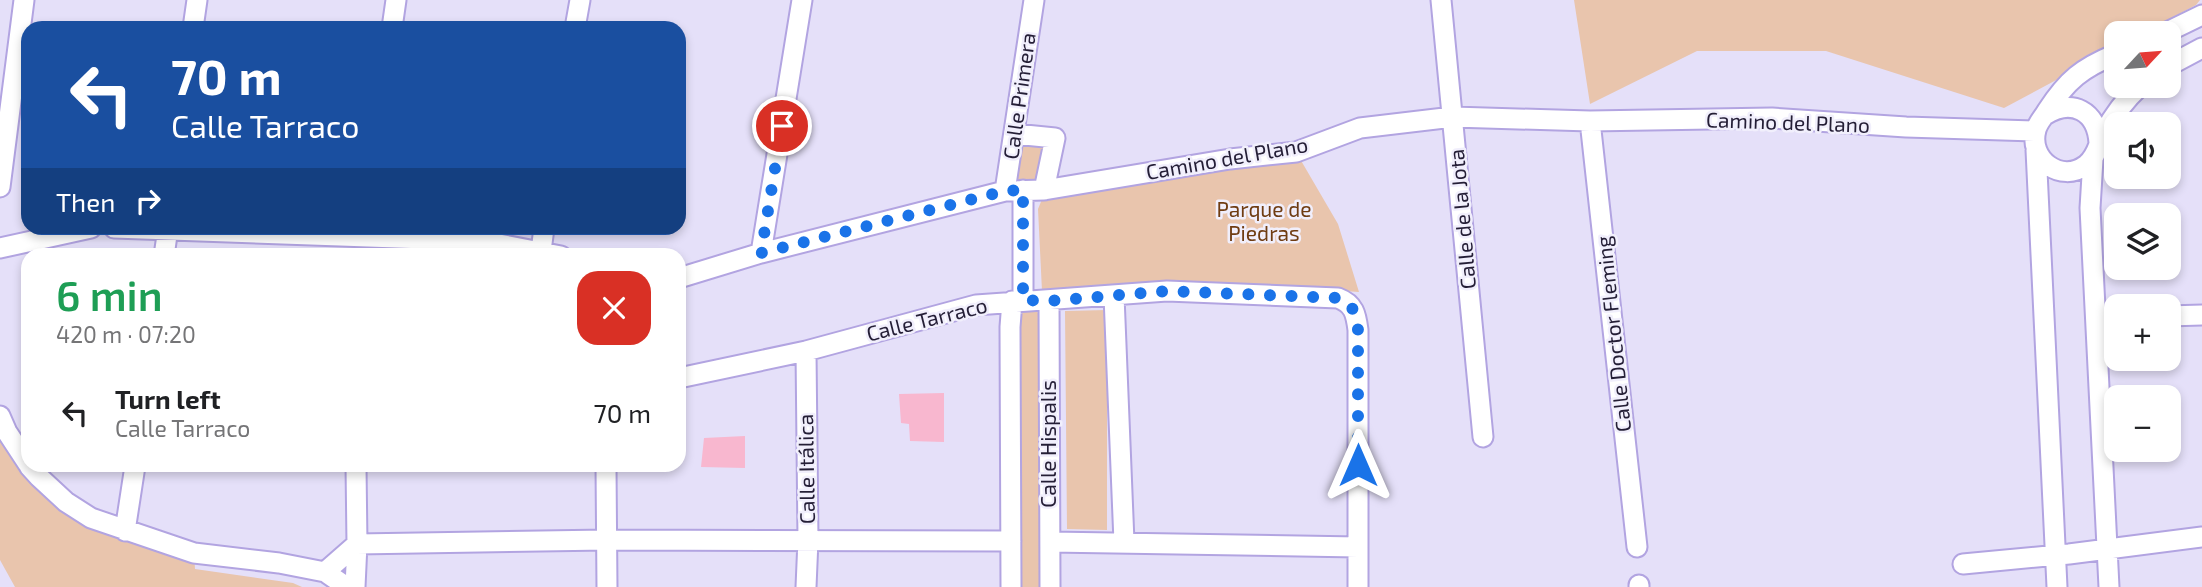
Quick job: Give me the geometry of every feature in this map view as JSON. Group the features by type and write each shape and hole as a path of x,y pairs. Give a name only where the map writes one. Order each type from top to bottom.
{"street":[{"path":"21,21 24,0"},
{"path":"194,21 197,0"},
{"path":"393,21 396,0"},
{"path":"576,21 580,0"},
{"path":"761,253 802,0"},
{"name":"Calle Primera","path":"1014,191 1015,134 1034,0"},
{"name":"Calle de la Jota","path":"1441,0 1483,437"},
{"path":"2181,25 2202,15"},
{"path":"0,187 21,23"},
{"path":"2181,58 2202,48"},
{"path":"2057,587 2035,177 2039,132 2059,93 2075,75 2104,59"},
{"path":"2109,587 2090,208 2096,151 2098,132 2094,121 2086,113 2065,107 2054,109 2039,132 2048,166 2057,170 2076,171 2096,151 2119,110 2130,98"},
{"name":"Camino del Plano","path":"686,276 761,253 1014,191 1044,190 1230,159 1296,152 1360,128 1453,117 1590,121 1772,118 2039,132"},
{"name":"Calle Doctor Fleming","path":"1590,121 1637,547"},
{"path":"1015,134 1055,138 1044,190"},
{"name":"Calle Hispalis","path":"1011,587 1010,327 1018,301 1014,191"},
{"path":"0,248 59,235"},
{"path":"401,235 483,241 524,248"},
{"name":"Calle Tarraco","path":"686,377 806,351 976,305 1167,291 1338,298 1354,309 1358,330 1358,547"},
{"path":"1114,296 1124,542"},
{"name":"Calle Hispalis","path":"1049,301 1050,587"},
{"path":"2181,316 2202,315"},
{"path":"2096,321 2104,321"},
{"name":"Calle Itálica","path":"806,351 806,587"},
{"path":"0,416 21,453"},
{"path":"35,472 66,502 91,518 125,531 194,553 279,563 325,572 347,587"},
{"path":"125,531 134,472"},
{"path":"355,587 356,472"},
{"path":"606,472 607,587"},
{"path":"1963,564 2055,556 2202,537"},
{"path":"325,572 357,544 606,540 1011,541"},
{"path":"1050,542 1358,547 1357,587"}],"green space":[{"path":"1574,0 2200,0 2196,5 2166,21 2104,21 2104,54 2004,108 1826,51 1697,51 1590,104"},
{"path":"1015,134 1052,139 1041,186 1011,186"},
{"name":"Parque de Piedras","path":"1296,152 1338,224 1359,292 1224,283 1042,291 1038,209 1045,192"},
{"path":"1031,309 1039,313 1045,321 1043,587 1019,587 1018,319 1023,312"},
{"path":"1107,310 1107,530 1067,529 1065,311"},
{"path":"0,416 21,443 21,472 43,472 66,502 194,553 195,569 293,583 302,587 15,587 0,560"}],"shaded area":[{"path":"944,393 944,442 910,441 909,424 901,423 899,394"},
{"path":"745,436 745,468 701,467 704,438"}],"route":[{"path":"782,126 761,253 1005,191 1023,190 1023,300 1049,301 1167,291 1338,298 1347,302 1354,309 1358,330 1358,465"}]}
